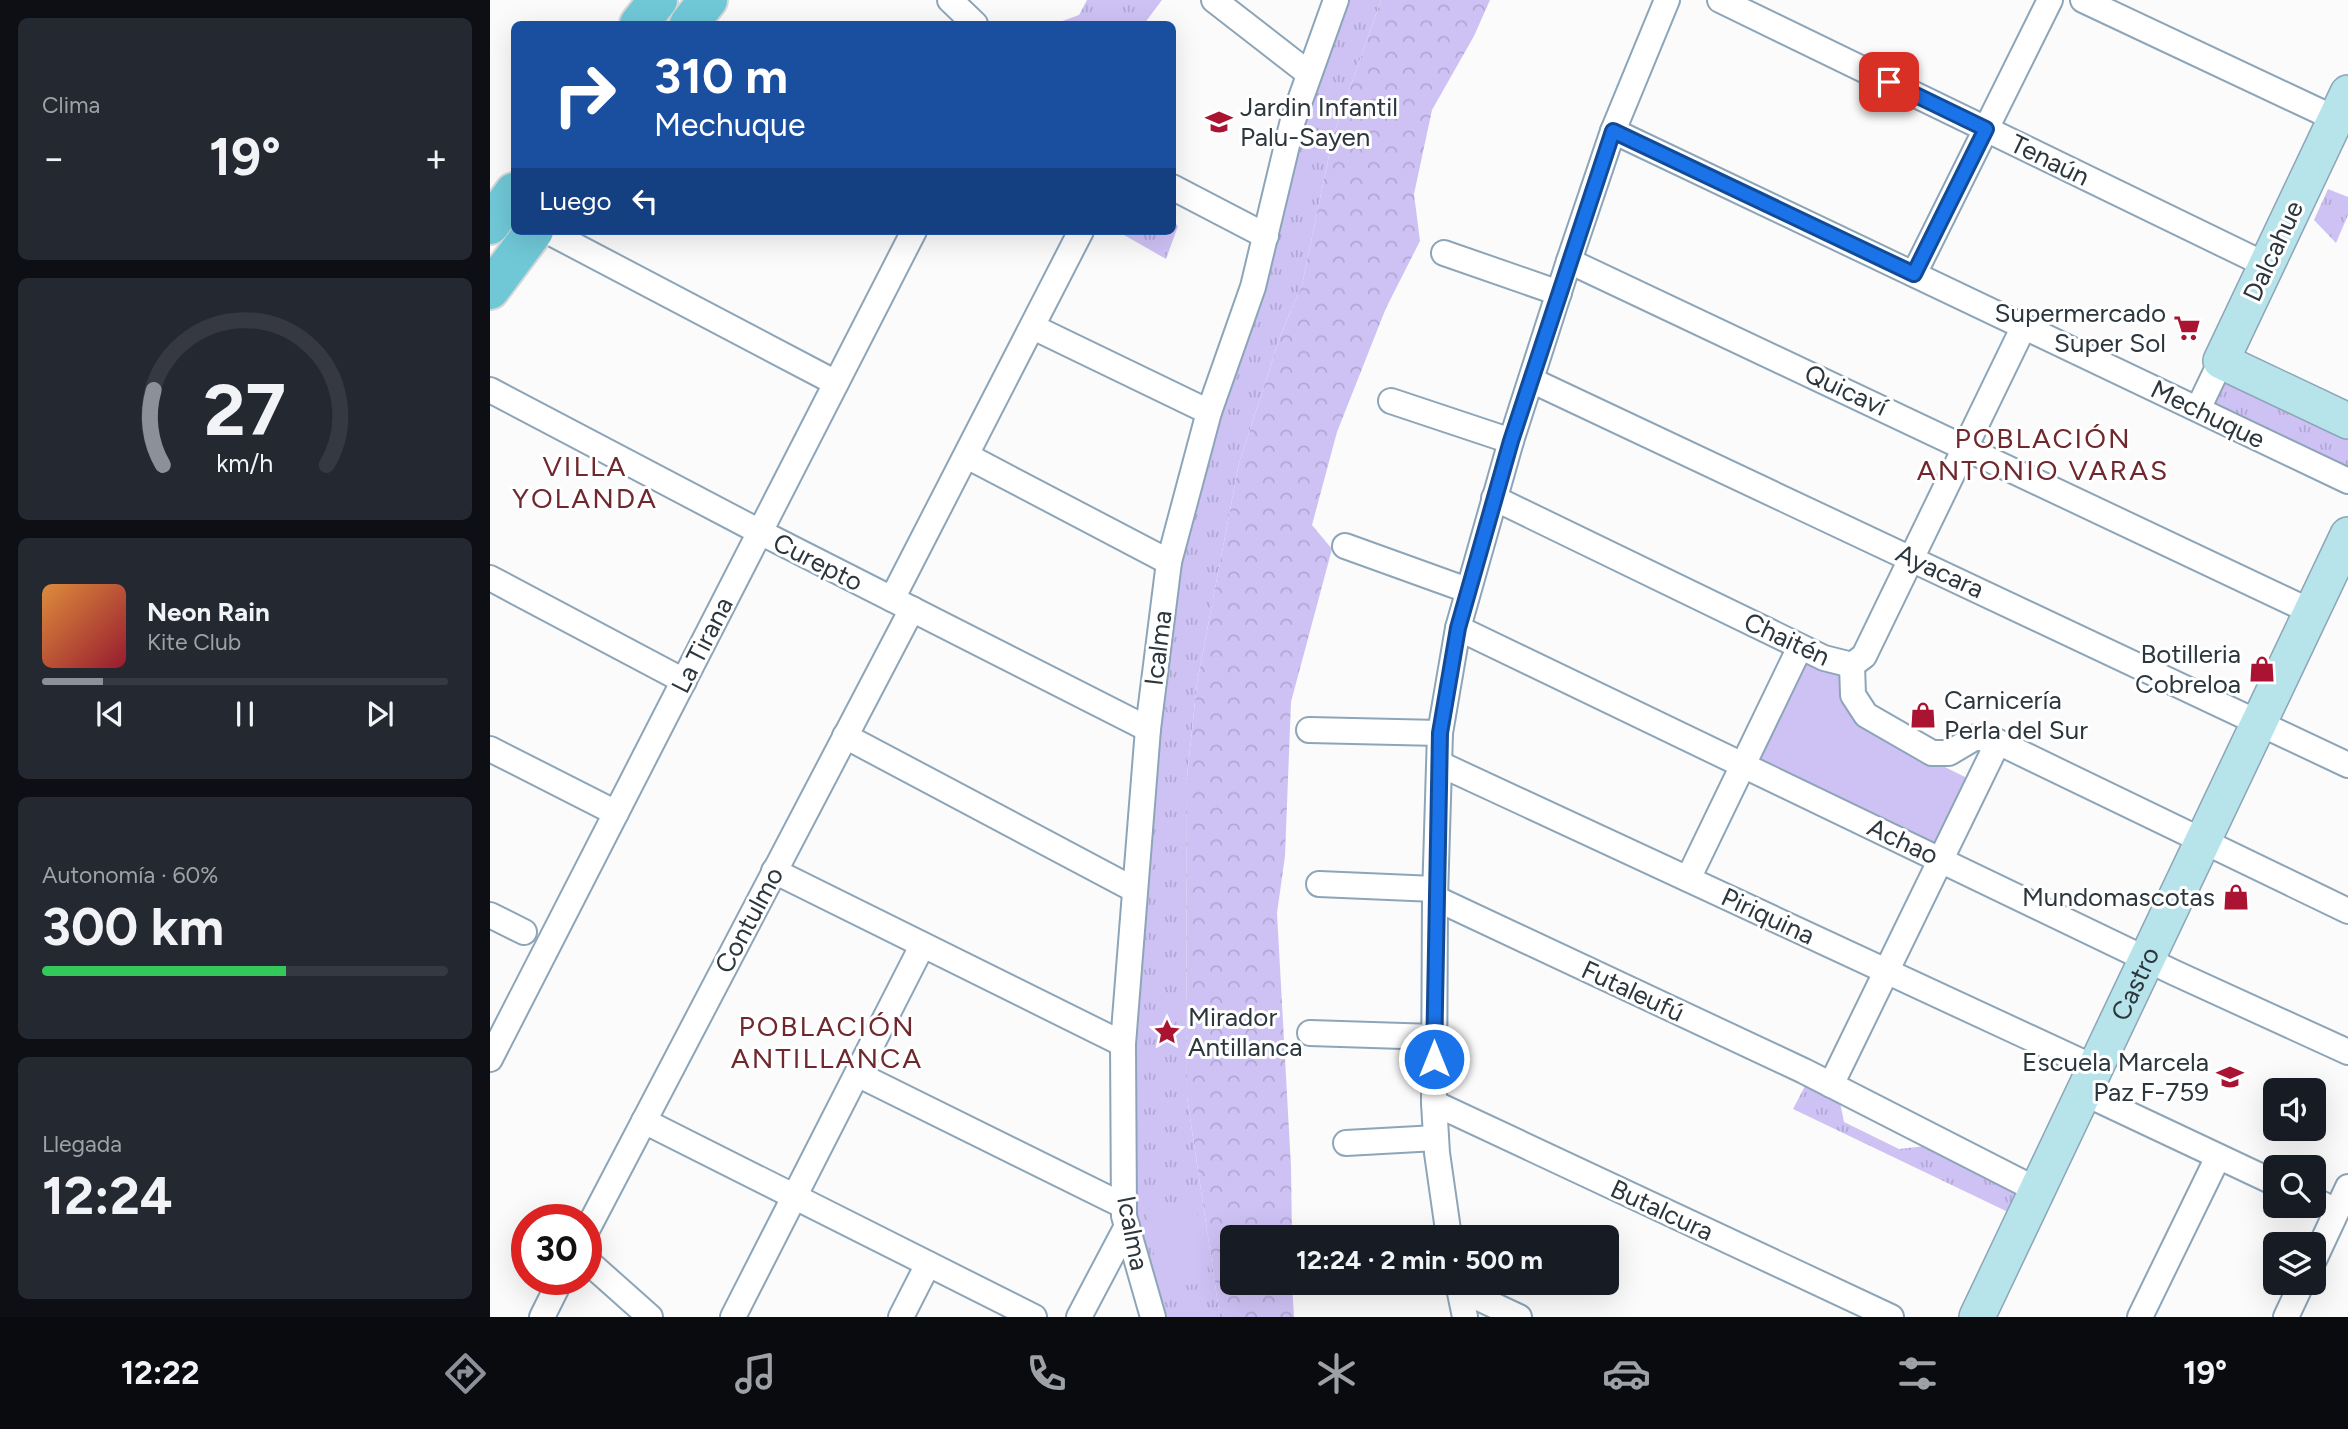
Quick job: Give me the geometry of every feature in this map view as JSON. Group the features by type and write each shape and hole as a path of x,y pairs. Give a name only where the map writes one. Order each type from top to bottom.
{"main road":[{"path":"641,21 658,0"},
{"path":"691,21 708,0"},
{"path":"490,225 511,196"},
{"path":"490,290 531,235"}],"street":[{"path":"950,0 972,21"},
{"path":"1214,0 1308,73"},
{"name":"Icalma","path":"1153,1317 1125,1216 1123,1044 1133,889 1148,730 1169,562 1209,412 1253,287 1293,120 1336,0"},
{"path":"1447,1225 1434,1103 1435,893 1440,733 1458,628 1511,441 1569,261 1613,131 1667,0"},
{"name":"Tenaún","path":"1720,0 2266,265"},
{"path":"1914,274 2050,0"},
{"path":"2083,0 2342,106"},
{"name":"Dalcahue","path":"2198,409 2342,106"},
{"name":"Mechuque","path":"1613,131 2348,481"},
{"path":"1176,189 1266,236"},
{"path":"555,235 836,383"},
{"name":"La Tirana","path":"490,1059 836,383 906,235"},
{"name":"Contulmo","path":"601,1204 845,736 967,456 1079,235"},
{"path":"1444,253 1559,293"},
{"name":"Quicaví","path":"1569,261 1966,445 2312,611"},
{"path":"1852,665 1864,656 2024,326"},
{"path":"1033,327 1209,412"},
{"path":"2221,361 2348,421"},
{"name":"Ayacara","path":"1531,380 1912,557 2348,765"},
{"name":"Curepto","path":"490,390 760,532 1148,730"},
{"path":"1391,401 1511,441"},
{"path":"967,456 1169,562"},
{"name":"Chaitén","path":"1494,498 1800,647 1824,658 1852,665 1853,695 1866,715 1932,753 1950,753 1976,737 1998,742 2348,911"},
{"name":"Castro","path":"1977,1317 2348,535"},
{"path":"1345,546 1467,590"},
{"path":"490,578 684,681"},
{"name":"Achao","path":"1458,628 2147,960 2348,1052"},
{"path":"1688,879 1800,647"},
{"path":"1309,730 1440,733"},
{"path":"845,736 1133,889"},
{"path":"1831,1085 1998,742"},
{"path":"490,749 616,813"},
{"name":"Piriquina","path":"1440,764 1886,972 2089,1081 2218,1157 2263,1178"},
{"path":"775,871 1123,1044"},
{"name":"Futaleufú","path":"1318,884 1435,893 1831,1085 2037,1190"},
{"path":"490,915 524,932"},
{"path":"733,1317 922,946"},
{"path":"1310,1033 1434,1037"},
{"path":"856,1074 1125,1216 1079,1317"},
{"name":"Butalcura","path":"1434,1103 1891,1317"},
{"path":"644,1121 1034,1317"},
{"path":"1346,1143 1436,1138"},
{"path":"2140,1317 2218,1157"},
{"path":"2326,1243 2337,1227 2348,1187"},
{"path":"901,1317 928,1264"},
{"path":"602,1274 650,1317"},
{"path":"541,1317 553,1295"},
{"path":"1461,1295 1465,1317"},
{"path":"1476,1295 1519,1317"},
{"path":"2286,1317 2296,1295"}],"green space":[{"path":"1087,0 1162,0 1146,21 1062,21 1079,15"},
{"path":"1346,0 1381,0 1333,136 1302,285 1281,334 1239,463 1197,683 1186,786 1187,1097 1220,1317 1164,1317 1136,1221 1133,1044 1160,723 1179,562 1316,77"},
{"path":"1381,0 1490,0 1474,36 1432,110 1414,194 1420,241 1386,308 1337,432 1312,525 1332,549 1291,702 1285,856 1277,913 1292,1225 1220,1225 1220,1295 1293,1295 1294,1317 1220,1317 1187,1097 1186,786 1197,683 1239,463 1281,334 1302,285 1333,136"},
{"path":"1296,167 1315,173 1308,200 1288,194"},
{"path":"2328,189 2348,197 2348,215 2336,243 2314,220"},
{"path":"1124,235 1175,235 1166,259"},
{"path":"2226,369 2348,429 2348,472 2208,407"},
{"path":"1805,662 1842,674 1933,766 1945,767 1971,780 1939,844 1930,845 1763,762 1760,756"},
{"path":"1806,1084 1840,1102 1844,1122 1899,1149 1926,1146 2018,1193 2008,1212 1793,1109"},
{"path":"1194,1199 1210,1281 1161,1290 1145,1209"}],"place":[{"name":"Jardin Infantil Palu-Sayen","path":"1219,122"},
{"name":"Supermercado Super Sol","path":"2187,328"},
{"name":"Botilleria Cobreloa","path":"2262,669"},
{"name":"Carnicería Perla del Sur","path":"1923,715"},
{"name":"Mundomascotas","path":"2236,897"},
{"name":"Mirador Antillanca","path":"1167,1032"},
{"name":"Escuela Marcela Paz F-759","path":"2230,1077"}],"district":[{"name":"POBLACIÓN ANTONIO VARAS","path":"2043,454"},
{"name":"VILLA YOLANDA","path":"585,482"},
{"name":"POBLACIÓN ANTILLANCA","path":"827,1042"}],"route":[{"path":"1434,1059 1440,733 1458,628 1511,441 1613,131 1914,274 1986,129 1889,82"}]}
